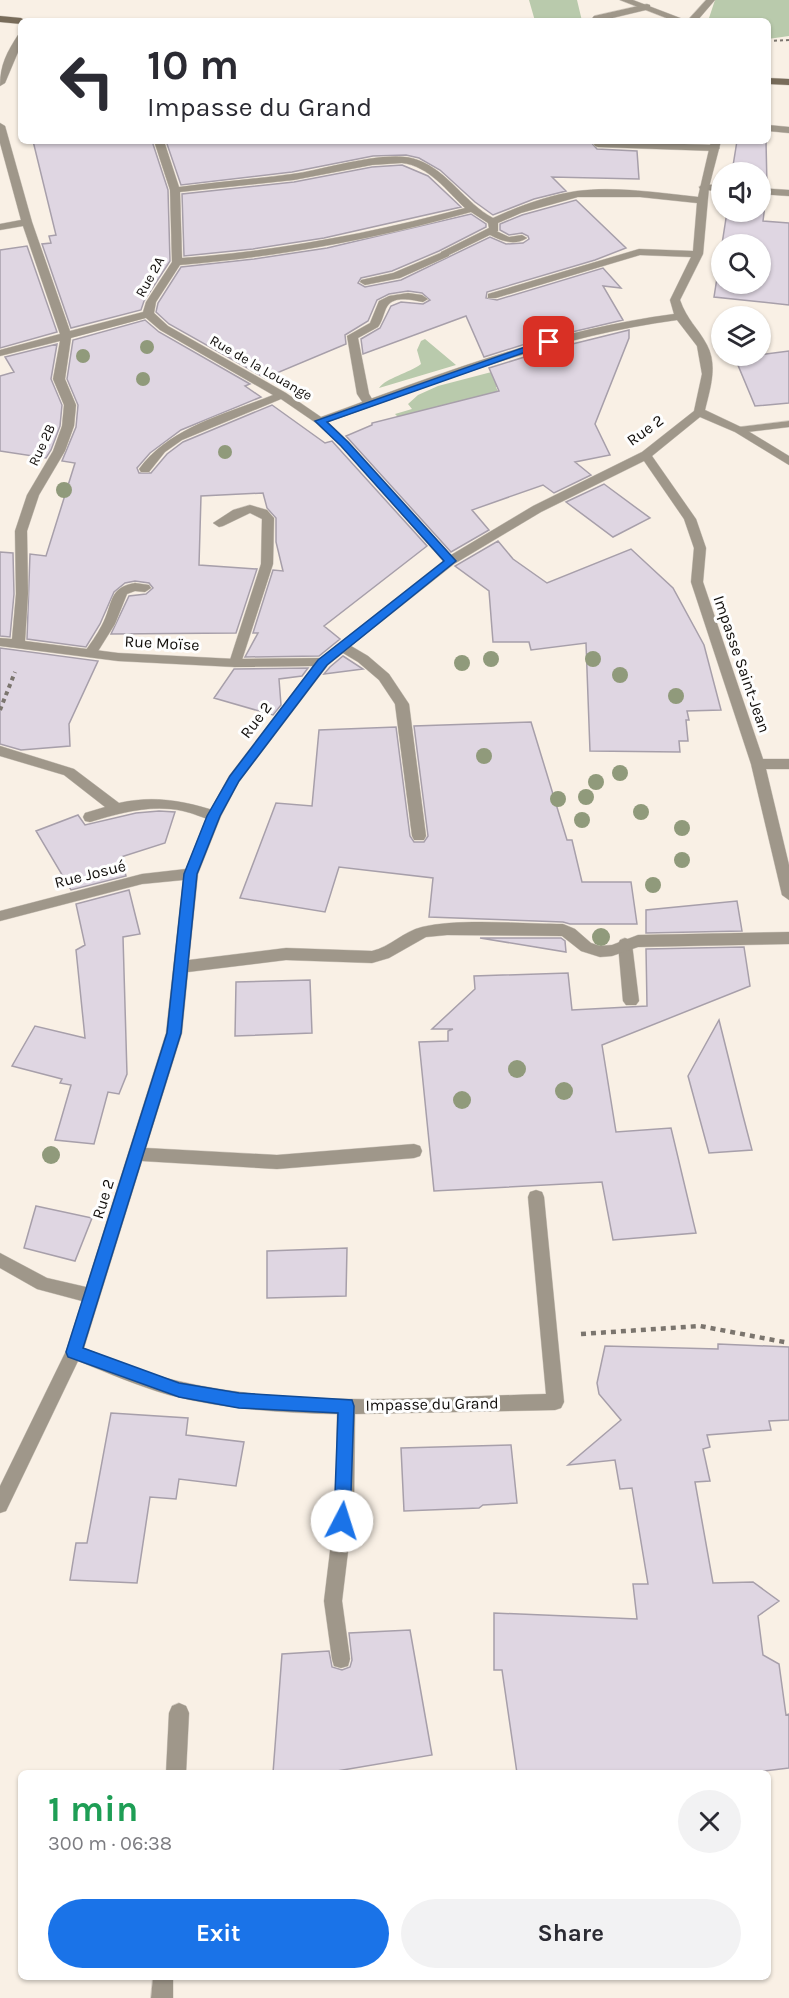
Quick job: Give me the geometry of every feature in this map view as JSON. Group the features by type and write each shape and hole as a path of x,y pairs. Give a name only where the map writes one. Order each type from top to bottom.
{"street":[{"path":"624,0 675,18"},
{"path":"597,18 647,7 655,0"},
{"path":"695,18 711,0"},
{"path":"0,19 18,21"},
{"path":"0,83 10,55 18,42"},
{"path":"771,81 789,82"},
{"name":"Rue 2B","path":"0,126 27,222 66,336 59,379 70,405 68,426 59,451 33,495 21,531 22,594 18,644"},
{"path":"771,128 789,129"},
{"name":"Rue 2A","path":"0,353 148,314 151,302 177,262 175,190 160,144"},
{"path":"598,144 716,144 704,194 698,254 675,300 680,316 702,346 708,374 699,412 739,429 789,461"},
{"path":"175,190 294,177 404,160 417,164 440,180 507,240 522,238"},
{"path":"365,282 396,276 445,254 518,211 578,194 704,194 711,192"},
{"path":"771,192 789,193"},
{"path":"177,262 213,260 328,244 422,224 471,209"},
{"path":"0,227 27,222"},
{"path":"492,296 639,252 698,254"},
{"path":"369,404 363,393 352,336 368,330 380,321 383,303 388,299 402,296 423,298"},
{"name":"Rue de la Louange","path":"148,314 164,328 282,395 320,421 345,444 450,561"},
{"path":"320,421 549,342 634,321 680,316"},
{"path":"145,469 161,450 178,438 282,395"},
{"name":"Rue 2","path":"0,1505 74,1352 174,1033 191,874 214,816 234,779 322,662 450,561 537,509 646,455 699,412"},
{"path":"739,429 789,424"},
{"name":"Impasse Saint-Jean","path":"646,455 690,519 700,548 697,582 758,764 789,895"},
{"path":"219,523 246,509 258,510 268,518 267,564 235,663"},
{"path":"90,653 110,621 120,594 128,588 145,588"},
{"name":"Rue Moïse","path":"0,642 90,653 235,663 322,662"},
{"path":"342,647 363,659 384,678 402,704 419,836"},
{"path":"0,751 69,772 115,808"},
{"path":"758,764 789,764"},
{"path":"90,817 115,808 147,804 178,805 214,816"},
{"name":"Rue Josué","path":"0,916 142,879 191,874"},
{"path":"181,967 286,954 372,957 384,954 423,932 447,929 563,930 574,934 588,948 606,952 616,951 625,944 638,941 789,938"},
{"path":"625,944 632,1001"},
{"path":"136,1154 277,1162 414,1151"},
{"name":"Impasse du Grand","path":"74,1352 179,1390 239,1401 303,1406 555,1402 536,1197"},
{"path":"0,1260 43,1284 92,1296"},
{"path":"341,1659 333,1601 345,1502 346,1406"},
{"path":"176,1770 179,1713"},
{"path":"162,1998 164,1980"}],"path":[{"path":"771,41 789,40"},
{"path":"0,710 18,663 18,644"},
{"path":"550,1337 700,1326 789,1343"}],"green space":[{"path":"529,0 577,0 581,18 534,18"},
{"path":"715,0 789,0 789,36 771,39 771,18 709,18"},
{"path":"425,339 456,365 379,388 387,381 421,364 417,350 421,341"},
{"path":"503,369 533,384 496,387 509,417 406,425 395,414 412,409 408,404 418,395 438,386"}],"building":[{"path":"34,144 153,144 168,190 170,261 144,301 141,310 71,328 42,244 51,243 49,236 56,235"},
{"path":"167,144 593,144 597,149 637,151 639,179 552,177 566,191 534,199 493,215 440,170 419,158 406,155 373,156 292,172 181,185"},
{"path":"737,144 766,144 766,162 734,162"},
{"path":"402,165 428,176 461,207 324,238 253,249 184,256 182,194 294,182 372,167"},
{"path":"576,200 626,248 595,260 487,292 486,298 497,300 603,268 621,288 603,286 623,320 538,340 484,357 466,316 363,354 361,339 380,328 391,306 401,302 423,304 430,300 422,293 408,291 389,294 377,300 368,321 345,335 346,344 265,378 169,324 156,312 158,303 181,267 327,248 471,214 486,224 486,227 439,251 392,271 361,278 358,283 365,287 401,280 490,237 506,244 523,243 529,239 528,236 522,233 509,235 500,230 500,224 522,215"},
{"path":"725,222 789,223 789,305 714,297 714,294 771,294 771,234 724,234"},
{"path":"27,246 57,332 0,348 0,250"},
{"path":"145,320 159,332 250,384 245,386 261,397 181,430 150,453 137,468 139,473 151,473 167,454 183,442 272,405 325,443 332,441 427,546 324,626 340,639 319,656 245,657 258,633 253,633 273,570 283,571 276,542 276,518 267,508 263,493 201,496 199,565 257,569 236,633 111,634 129,596 146,594 153,588 149,583 135,581 125,583 114,592 100,624 86,647 27,639 30,554 46,556 75,463 62,461 76,427 78,405 67,379 73,340"},
{"path":"629,330 629,338 595,424 610,455 575,462 591,475 554,493 543,485 472,510 489,530 451,552 346,436 372,423 499,391 489,368 544,351"},
{"path":"57,344 51,379 62,405 60,426 51,450 46,458 0,451 0,376 14,372 5,357"},
{"path":"789,351 789,403 755,406 738,366 771,366 771,353"},
{"path":"604,484 650,518 613,537 566,502"},
{"path":"498,541 513,559 547,583 631,549 673,588 704,645 721,710 687,711 688,741 679,741 680,752 590,751 586,643 531,650 529,642 493,642 489,591 455,566"},
{"path":"0,552 13,553 14,594 10,637 0,636"},
{"path":"0,648 98,661 69,724 70,746 21,750 0,744"},
{"path":"343,656 363,669 324,674 330,667"},
{"path":"308,668 302,676 279,679 281,705 273,715 214,698 234,669"},
{"path":"531,722 567,840 572,840 582,882 631,882 637,924 570,924 429,917 433,878 339,867 325,912 240,898 276,803 312,806 319,730 396,727 410,836 414,842 424,842 428,836 414,726"},
{"path":"175,812 165,843 121,857 126,876 71,890 36,831 78,815 85,825 136,813"},
{"path":"129,890 140,934 123,937 127,1074 119,1094 108,1092 94,1144 55,1140 71,1085 60,1083 62,1079 12,1066 35,1026 85,1038 76,950 85,945 76,904"},
{"path":"737,901 742,931 646,933 646,910"},
{"path":"480,938 561,938 565,941 566,952"},
{"path":"744,947 750,986 602,1045 616,1132 671,1128 696,1233 613,1240 602,1182 434,1191 419,1042 448,1041 448,1031 453,1029 432,1029 475,989 474,976 568,973 572,1010 647,1006 646,949"},
{"path":"310,980 312,1033 235,1036 236,982"},
{"path":"719,1020 752,1150 709,1153 688,1076"},
{"path":"36,1206 92,1218 75,1261 24,1248"},
{"path":"347,1248 346,1296 267,1298 267,1251"},
{"path":"718,1344 789,1347 789,1420 769,1421 771,1430 707,1435 710,1447 703,1449 710,1481 695,1482 713,1583 753,1582 779,1601 758,1616 763,1655 779,1664 786,1715 789,1714 789,1768 771,1770 517,1770 502,1670 494,1670 494,1613 637,1619 633,1584 648,1584 632,1488 620,1489 615,1460 568,1465 621,1420 599,1394 597,1383 605,1346 718,1349"},
{"path":"111,1413 188,1418 186,1435 244,1442 236,1486 179,1479 176,1499 150,1497 137,1583 70,1580 76,1543 87,1543"},
{"path":"511,1445 517,1503 483,1505 479,1508 404,1511 401,1448"},
{"path":"410,1630 432,1755 343,1770 273,1770 282,1654 329,1651 332,1667 342,1670 350,1667 352,1660 349,1633"}],"route":[{"path":"342,1521 345,1502 346,1406 303,1406 239,1401 179,1390 74,1352 174,1033 191,874 214,816 234,779 322,662 450,561 345,444 320,421 549,342"}]}
